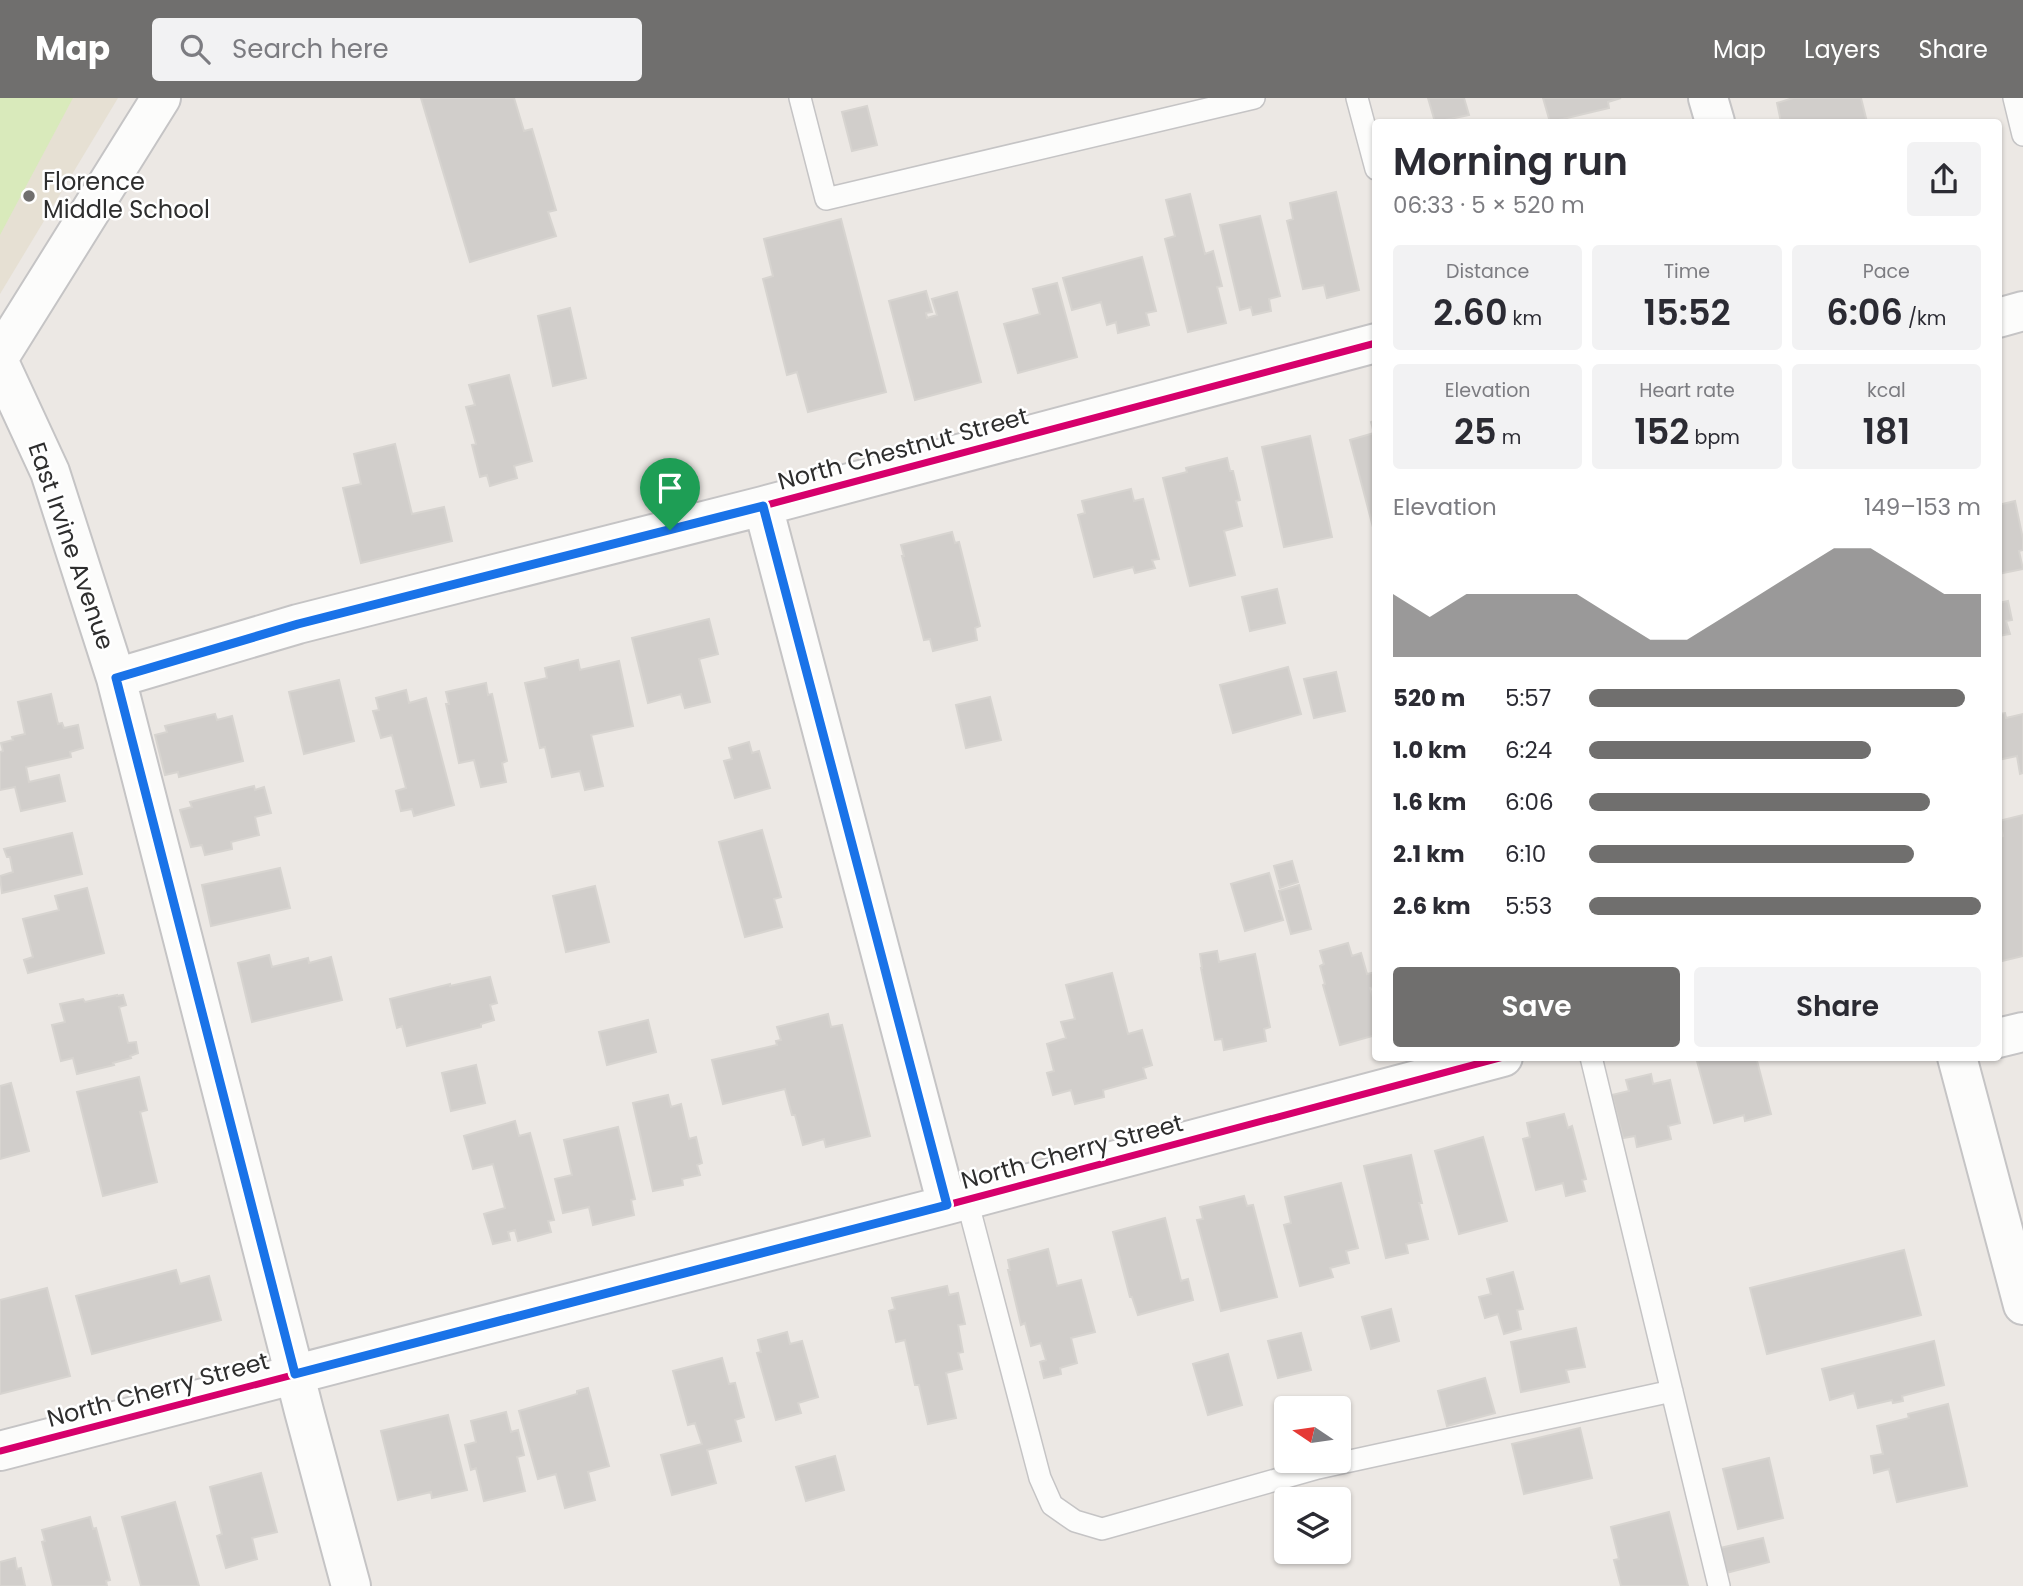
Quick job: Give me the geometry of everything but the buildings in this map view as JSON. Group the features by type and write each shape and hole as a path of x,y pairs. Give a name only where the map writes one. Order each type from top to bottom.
{"street":[{"path":"0,356 161,98"},
{"path":"1708,98 1714,119"},
{"path":"2002,317 2023,311"},
{"name":"North Chestnut Street","path":"116,678 298,624 763,506 1372,344"},
{"name":"East Irvine Avenue","path":"0,364 50,472 116,678 351,1586"},
{"path":"763,506 957,1203"},
{"path":"2002,1037 2023,1032"},
{"name":"North Cherry Street","path":"0,1451 957,1203 1488,1061"},
{"path":"1958,1061 2023,1306"}],"lane":[{"path":"800,98 827,199 1254,98"},
{"path":"1357,98 1372,154"},
{"path":"2014,98 2023,135"},
{"path":"1592,1061 1719,1586"},
{"path":"957,1203 1040,1478 1052,1505 1075,1521 1102,1529 1318,1468 1672,1391"}],"shaded area":[{"name":"Florence Middle School","path":"0,98 118,98 0,294"}],"green space":[{"path":"0,98 73,98 0,235"}],"cycle path":[{"path":"116,678 298,624 763,506 1372,344"},
{"path":"0,1451 947,1205 1488,1061"}],"place":[{"name":"Florence Middle School","path":"29,196"}],"route":[{"path":"763,506 947,1205 295,1374 116,678 298,624 670,530 763,506"}]}
